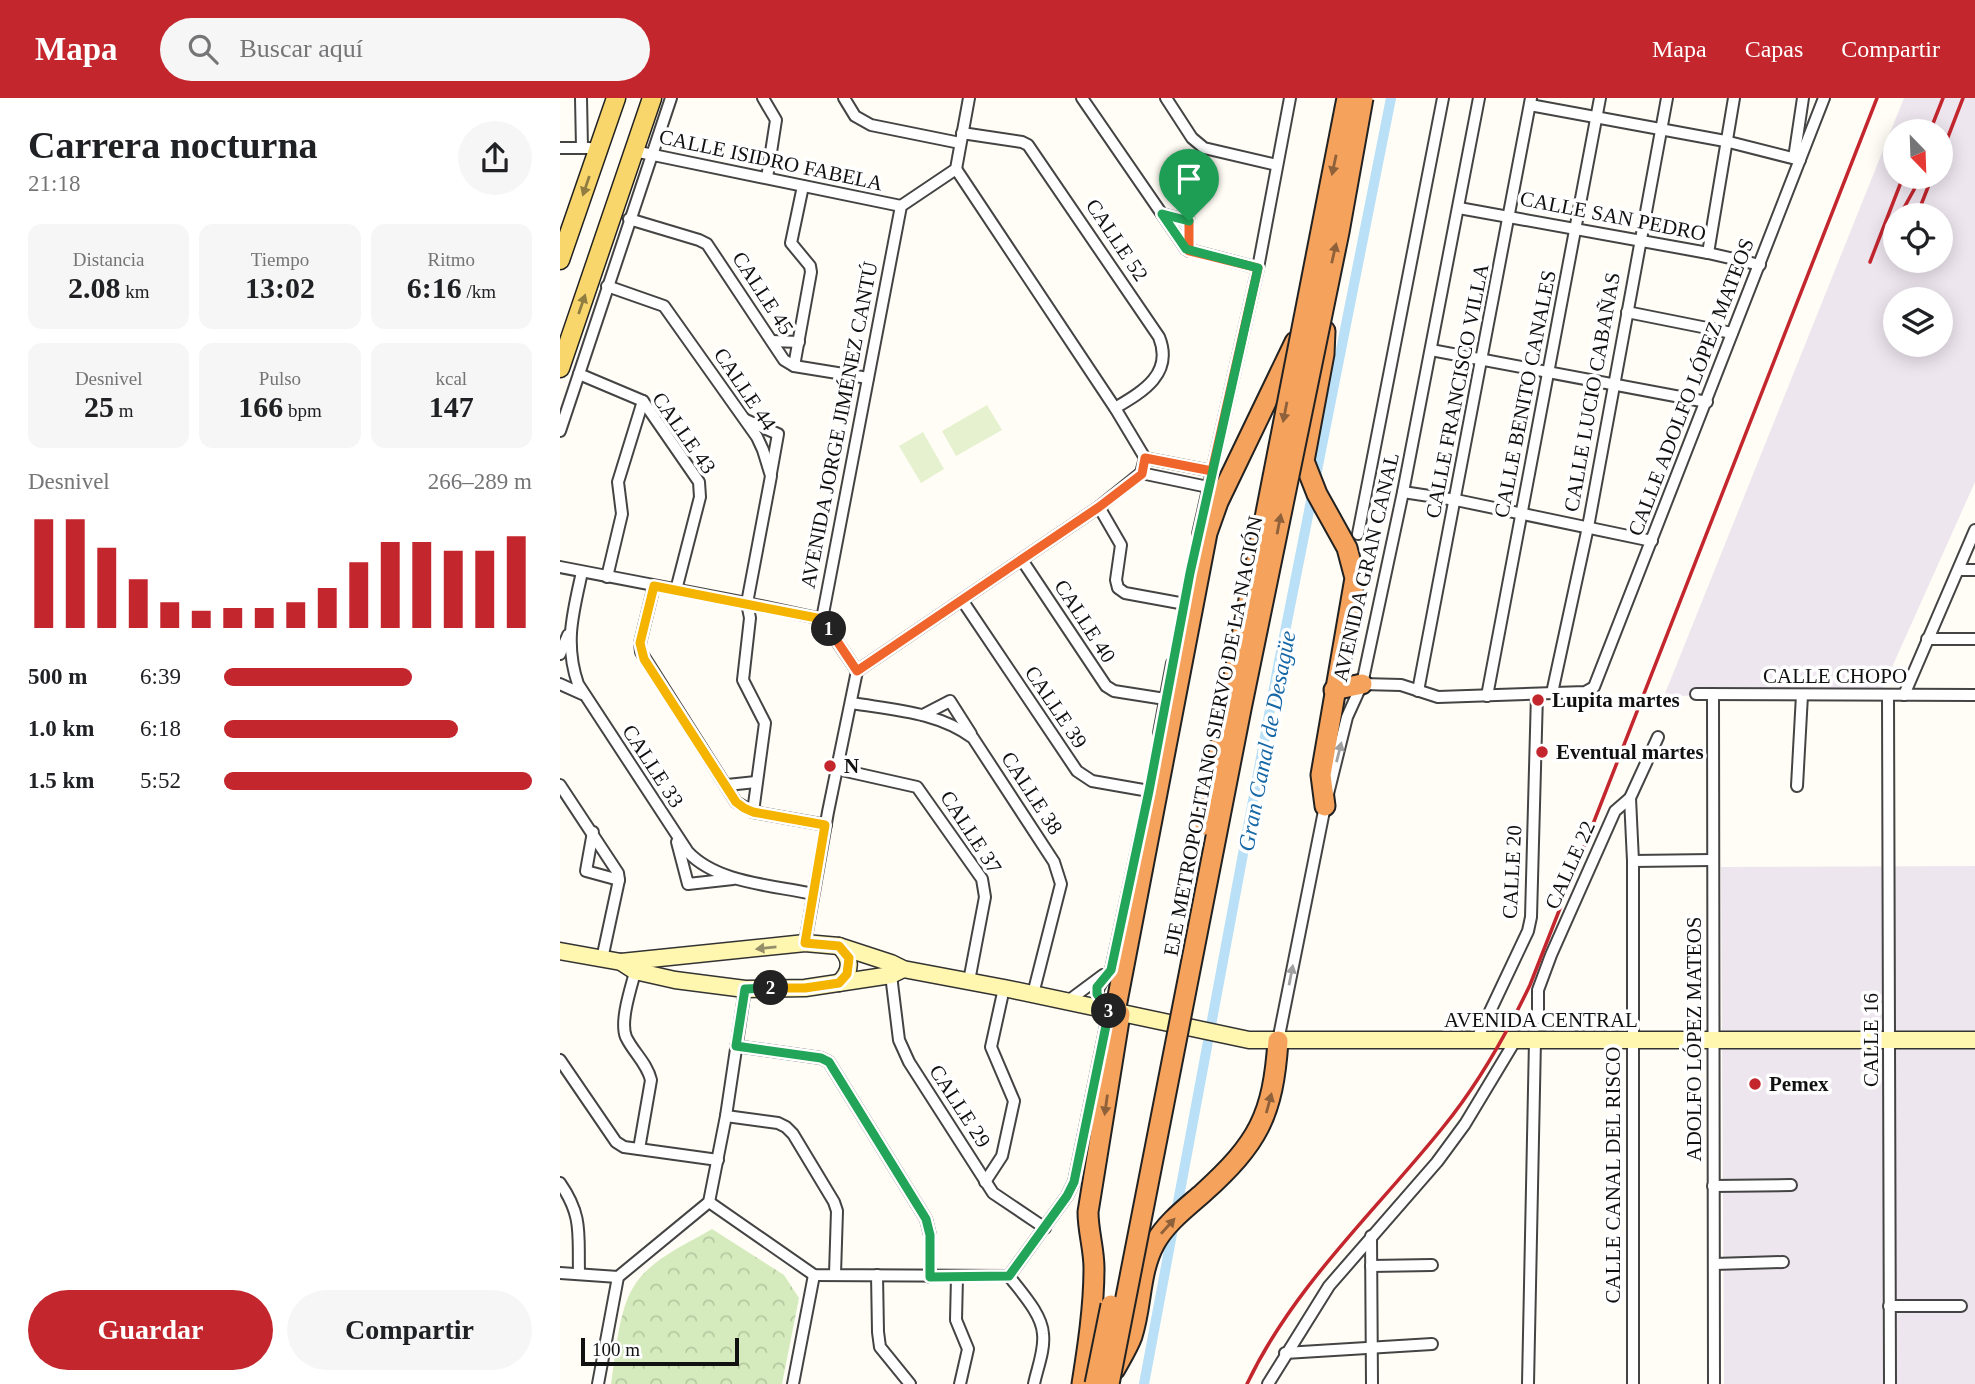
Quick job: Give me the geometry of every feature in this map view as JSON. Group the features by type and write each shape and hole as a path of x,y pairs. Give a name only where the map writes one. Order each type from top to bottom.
{"highway":[{"name":"EJE METROPOLITANO SIERVO DE LA NACIÓN","path":"1105,1383 1301,327 1348,98"},
{"name":"EJE METROPOLITANO SIERVO DE LA NACIÓN","path":"1105,1383 1339,232 1363,98"},
{"path":"1325,807 1321,775 1355,578 1347,548 1317,494 1304,461 1324,354 1327,281"},
{"path":"1082,1384 1094,1283 1088,1212 1114,1012 1207,533 1218,502 1301,327"},
{"path":"1334,690 1363,684"},
{"path":"1105,1383 1132,1336 1147,1259 1157,1240 1172,1221 1240,1157 1256,1135 1273,1086 1278,1041"}],"main road":[{"path":"560,260 590,148 615,98"},
{"path":"560,368 565,336 652,98"}],"street":[{"path":"560,148 590,148 582,98"},
{"path":"560,431 671,98"},
{"path":"763,98 776,120 767,178"},
{"name":"CALLE 52","path":"844,98 855,116 863,122 961,138 1022,142 1028,145 1159,337 1163,347 1163,357 1153,383 1115,408"},
{"path":"805,943 825,825 857,671 1099,507 1142,474 1145,458 1115,408 956,169 969,98"},
{"path":"1082,98 1182,245 1189,251 1258,268"},
{"path":"1166,98 1192,138 1204,149 1277,165"},
{"path":"1009,1276 1045,1228 1074,1182 1114,1012 1097,994 1097,987 1111,970 1208,487 1258,268 1290,98"},
{"path":"1358,534 1443,98"},
{"name":"AVENIDA GRAN CANAL","path":"1278,1041 1325,807 1348,717 1363,684 1479,98"},
{"name":"CALLE BENITO CANALES","path":"1487,696 1600,98"},
{"name":"CALLE LUCIO CABAÑAS","path":"1552,693 1588,527 1667,98"},
{"path":"1708,253 1734,98"},
{"path":"1531,102 1725,141 1797,159 1803,98"},
{"name":"CALLE ADOLFO LÓPEZ MATEOS","path":"1552,693 1592,689 1760,265 1797,159 1824,98"},
{"name":"CALLE FRANCISCO VILLA","path":"1418,691 1531,102"},
{"name":"CALLE ISIDRO FABELA","path":"634,151 901,206"},
{"path":"901,206 956,169"},
{"path":"794,366 811,270 791,241 803,186"},
{"name":"AVENIDA JORGE JIMÉNEZ CANTÚ","path":"857,671 822,619 901,206"},
{"name":"CALLE SAN PEDRO","path":"1459,208 1708,253 1760,265"},
{"path":"1162,214 1189,221 1189,251"},
{"name":"CALLE 45","path":"629,219 707,244 784,360 794,366 868,378"},
{"name":"CALLE 44","path":"607,286 664,306 760,444 771,476"},
{"path":"1627,312 1732,334"},
{"path":"772,341 799,342"},
{"path":"1431,350 1707,402"},
{"name":"CALLE 43","path":"579,374 643,401 701,487 676,590"},
{"path":"607,577 622,512 618,482 643,401"},
{"path":"743,419 778,434 747,603 750,618 743,680 765,723 753,812"},
{"path":"1145,458 1212,471"},
{"path":"1142,474 1208,487"},
{"path":"1403,492 1456,500 1652,541"},
{"path":"1099,507 1121,545 1116,580 1118,588 1125,593 1185,604"},
{"path":"1904,695 1975,530"},
{"name":"CALLE 40","path":"1022,560 1106,686 1114,691 1165,699"},
{"path":"560,567 822,619"},
{"path":"1959,570 1975,570"},
{"name":"CALLE 33","path":"582,572 569,632 571,660 582,694 676,836 698,863 714,871 813,894"},
{"path":"654,586 640,643 641,652 736,802 753,812 825,825"},
{"name":"CALLE 39","path":"962,600 1077,771 1092,781 1149,791"},
{"path":"560,654 569,632"},
{"path":"1927,639 1975,639"},
{"path":"560,684 582,694"},
{"path":"1363,684 1401,685 1438,697 1552,693"},
{"name":"CALLE 20","path":"1476,1041 1528,931 1531,917 1537,694"},
{"name":"CALLE CHOPO","path":"1696,694 1975,695"},
{"name":"ADOLFO LÓPEZ MATEOS","path":"1713,694 1714,1384"},
{"path":"1797,786 1802,695"},
{"name":"CALLE 16","path":"1888,695 1890,1384"},
{"path":"923,715 950,701 973,738"},
{"name":"CALLE 38","path":"852,703 923,715 950,723 973,738 1054,862 1060,879 1033,994"},
{"name":"CALLE 22","path":"1538,1018 1538,990 1551,955 1615,811 1630,798 1658,737"},
{"name":"CALLE 37","path":"837,769 917,787 982,879 985,897 969,981"},
{"path":"727,785 756,782"},
{"path":"560,785 616,866 620,880 602,959"},
{"name":"CALLE CANAL DEL RISCO","path":"1630,798 1633,861 1633,1384"},
{"path":"593,832 586,871 620,880"},
{"path":"676,836 688,884 738,878"},
{"path":"1633,861 1712,860"},
{"path":"560,951 632,964 697,984 745,989 805,988 897,972 891,963 839,946 805,943 632,964"},
{"path":"839,946 845,952 850,965 847,974 839,983"},
{"path":"697,984 694,973 696,965 705,954"},
{"path":"632,964 624,1029 651,1080 639,1149"},
{"path":"1068,1001 1111,970"},
{"name":"AVENIDA CENTRAL","path":"897,972 969,981 1249,1040 1975,1041"},
{"name":"CALLE 29","path":"897,972 899,1040 902,1050 985,1182 1003,1201 1045,1228"},
{"path":"985,1182 1002,1156 1014,1101 991,1047 1004,988"},
{"path":"598,1384 618,1277 709,1202 726,1116 745,989"},
{"path":"1528,1384 1535,1040"},
{"path":"1268,1384 1329,1286 1437,1162 1465,1124 1516,1041"},
{"path":"736,1046 821,1058 829,1062 926,1219 930,1235 930,1277"},
{"path":"560,1060 616,1142 624,1147 718,1160"},
{"path":"726,1116 778,1123 793,1134 834,1202 837,1212 835,1274"},
{"path":"560,1183 577,1212 579,1273"},
{"path":"1713,1186 1791,1185"},
{"path":"709,1202 814,1275 1009,1276"},
{"path":"1371,1236 1372,1384"},
{"path":"1714,1264 1783,1262"},
{"path":"1371,1266 1432,1265"},
{"path":"560,1273 618,1277"},
{"path":"793,1384 814,1275"},
{"path":"877,1275 878,1341 883,1352 910,1384"},
{"path":"1009,1276 1042,1328 1043,1339 1034,1384"},
{"path":"957,1277 956,1320 968,1349 960,1384"},
{"path":"1889,1307 1961,1306"},
{"path":"1285,1353 1432,1343"}],"shaded area":[{"path":"1904,98 1975,98 1975,482 1880,694 1664,696 1883,150 1883,189 1953,189 1953,119 1896,119"},
{"path":"1975,866 1975,1384 1724,1384 1721,867"}],"green space":[{"path":"987,405 1002,430 956,456 942,431"},
{"path":"923,432 944,469 921,483 899,446"},
{"path":"712,1229 784,1275 799,1298 782,1384 611,1384 621,1318 636,1283 661,1259"}],"waterway":[{"name":"Gran Canal de Desagüe","path":"1144,1384 1277,672 1391,98"}],"railway":[{"path":"1247,1384 1266,1348 1312,1281 1469,1093 1530,985 1877,98"},
{"path":"1935,119 1943,98"},
{"path":"1953,124 1963,98"},
{"path":"1870,262 1898,189"},
{"path":"1907,203 1914,189"},
{"path":"1922,203 1927,189"}],"place":[{"name":"Lupita martes","path":"1538,700"},
{"name":"Eventual martes","path":"1542,752"},
{"name":"N","path":"830,766"},
{"name":"Pemex","path":"1755,1084"}],"route":[{"path":"1189,221 1162,214 1182,245 1189,251 1258,268 1235,369 1212,471 1208,487 1111,970 1097,987 1101,1003 1109,1011 1078,1167 1067,1196 1009,1276 930,1277 930,1235 926,1219 829,1062 821,1058 736,1046 745,989 805,988 839,983 847,974 849,958 839,946 805,943 825,825 753,812 736,802 644,659 640,643 654,586 822,619 857,671 1099,507 1142,474 1145,458 1212,471 1258,268 1189,251 1189,221"}]}
